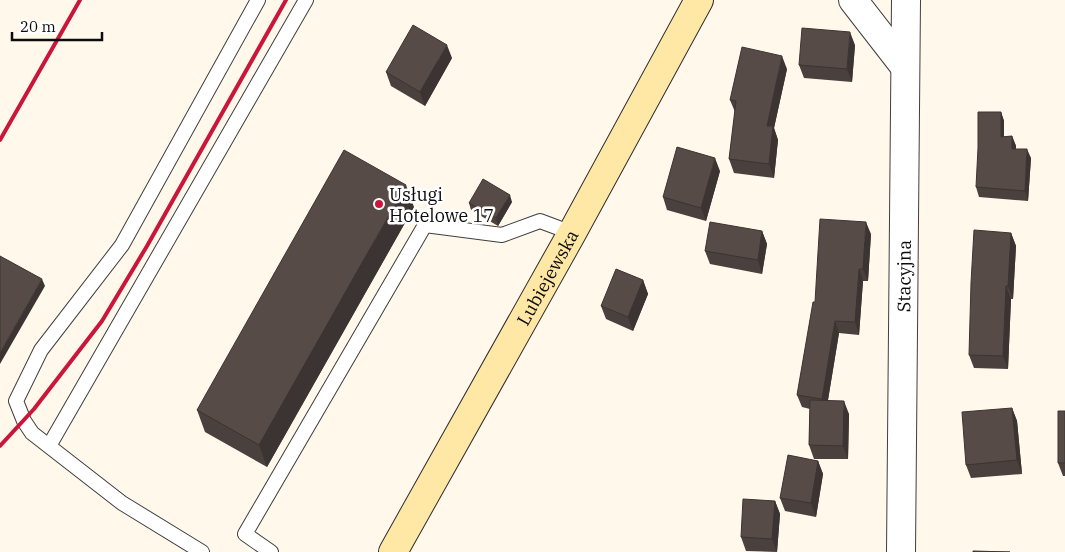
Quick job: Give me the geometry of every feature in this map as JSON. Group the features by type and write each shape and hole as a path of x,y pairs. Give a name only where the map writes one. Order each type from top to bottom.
{"main road":[{"name":"Lubiejewska","path":"393,552 572,233 699,0"}],"street":[{"path":"853,0 906,67"},
{"name":"Stacyjna","path":"901,552 906,0"}],"lane":[{"path":"202,552 122,503 32,433 16,401 40,350 122,245 258,0"},
{"path":"49,446 306,0"},
{"path":"271,552 244,534 425,225 502,235 540,221 572,233"}],"building":[{"path":"413,25 447,45 420,92 386,72"},
{"path":"802,28 850,32 847,69 799,65"},
{"path":"742,47 782,56 767,126 773,126 769,164 729,159 736,101 730,100"},
{"path":"978,112 1001,112 1001,137 1012,136 1012,149 1027,149 1025,191 976,187"},
{"path":"677,147 715,158 701,208 663,197"},
{"path":"344,150 406,185 259,445 197,410"},
{"path":"483,179 510,195 496,218 469,203"},
{"path":"820,219 866,222 863,269 859,269 855,322 835,321 822,399 797,395 813,302 815,302"},
{"path":"710,222 762,231 758,260 705,251"},
{"path":"974,230 1011,233 1008,286 1006,286 1003,356 969,355"},
{"path":"0,256 42,279 0,353"},
{"path":"616,269 643,280 628,317 601,306"},
{"path":"810,400 844,401 843,446 809,445"},
{"path":"1012,408 1017,460 966,465 962,412"},
{"path":"1058,411 1065,411 1065,463 1058,463"},
{"path":"788,455 818,461 811,503 780,498"},
{"path":"743,499 775,501 772,539 741,537"},
{"path":"973,551 1010,552 973,552"}],"railway":[{"path":"0,140 80,0"},
{"path":"0,446 34,409 102,321 147,246 286,0"}],"place":[{"name":"Usługi Hotelowe 17","path":"379,204"}]}
